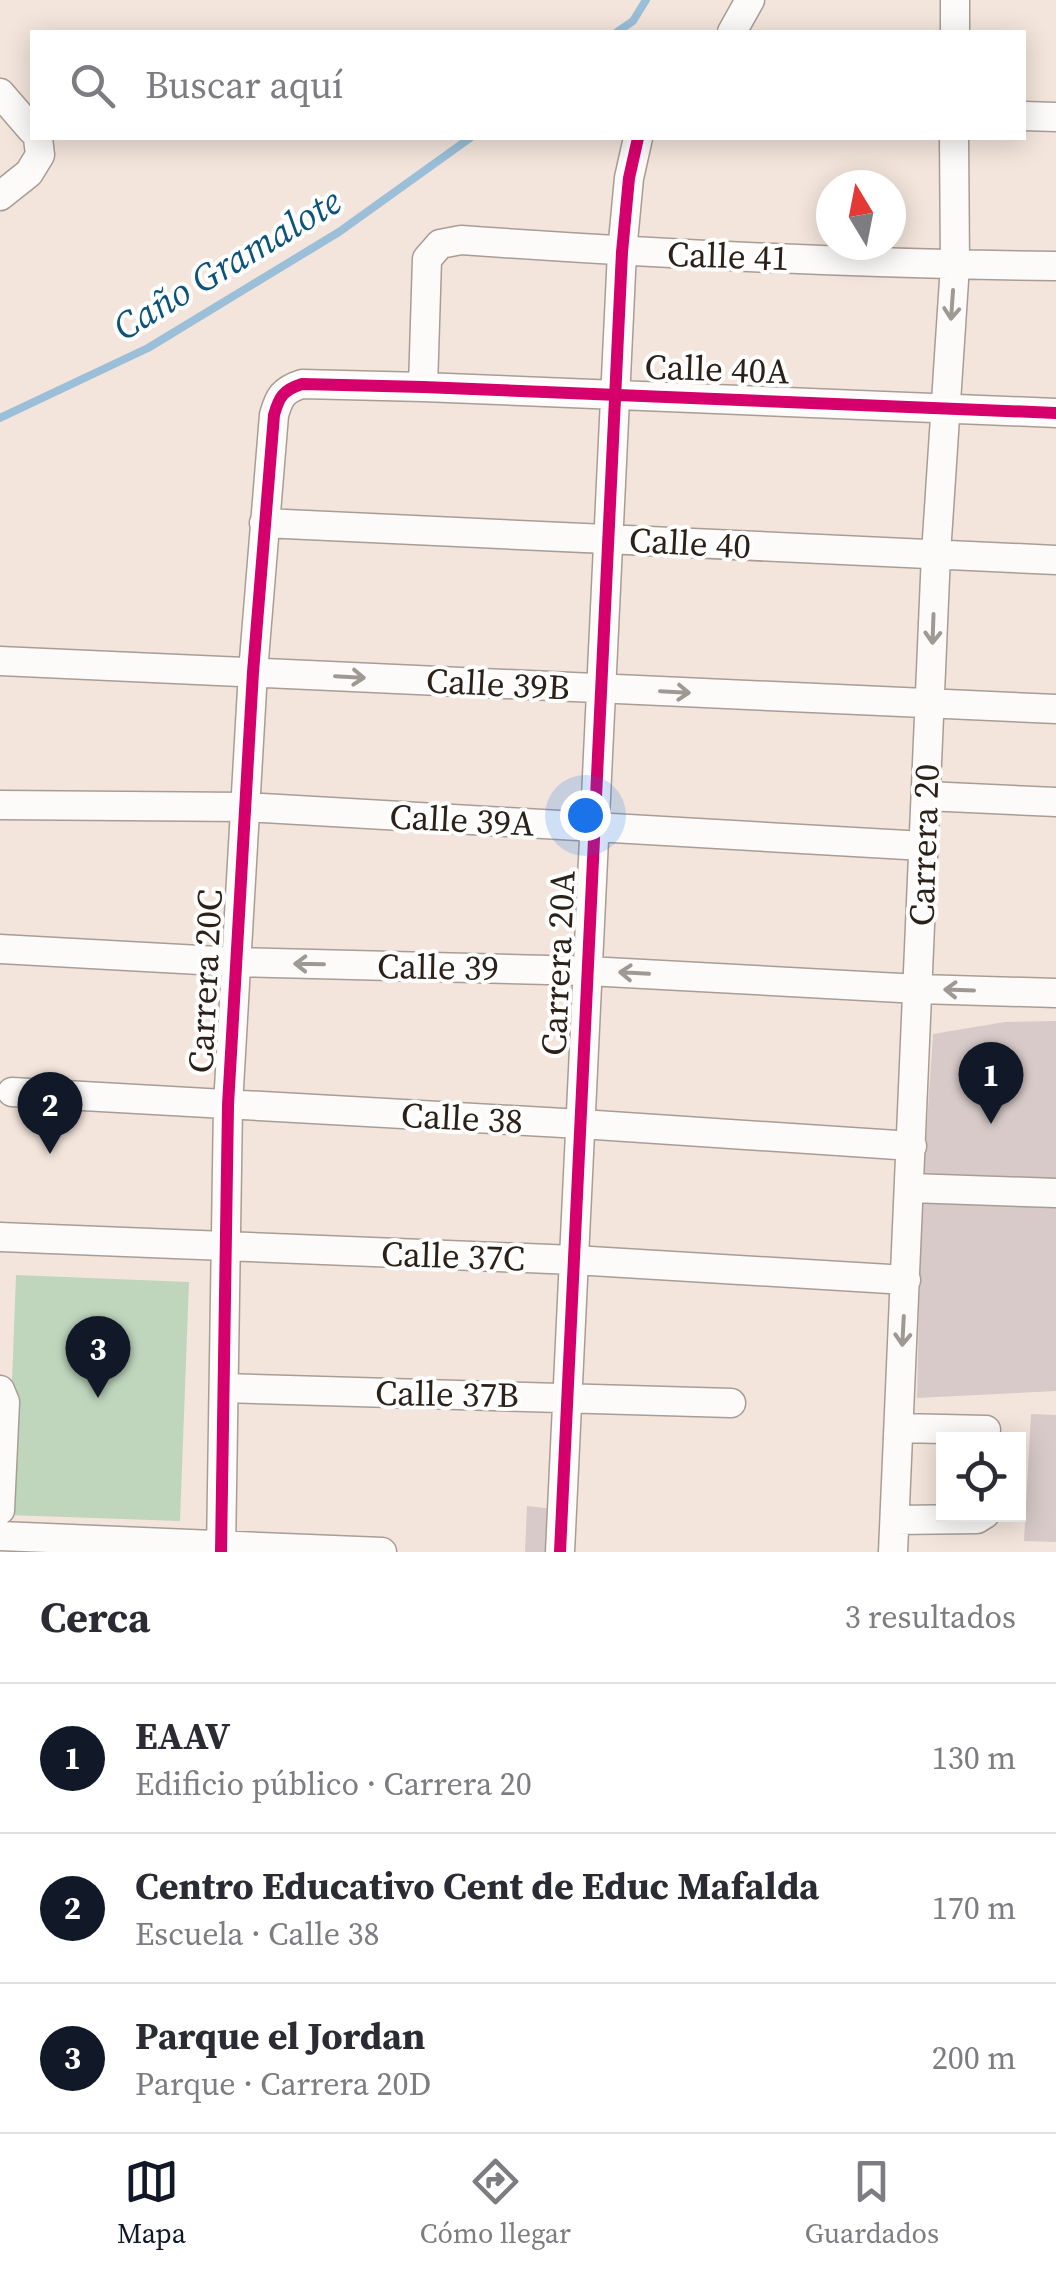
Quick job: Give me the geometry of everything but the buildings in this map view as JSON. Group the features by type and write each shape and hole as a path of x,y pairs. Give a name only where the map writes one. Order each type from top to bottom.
{"street":[{"path":"733,30 750,0"},
{"path":"955,0 955,30"},
{"path":"0,93 30,128"},
{"path":"1026,116 1056,117"},
{"path":"0,196 29,173 40,155 38,140"},
{"name":"Carrera 20A","path":"560,1552 622,252 629,178 638,140"},
{"name":"Carrera 20","path":"893,1552 936,554 955,265 954,140"},
{"name":"Calle 41","path":"422,387 427,259 440,244 461,240 622,252 1056,266"},
{"name":"Calle 40A","path":"274,415 278,398 286,389 302,384 1056,414"},
{"name":"Carrera 20C","path":"221,1549 228,1105 252,672 274,415"},
{"name":"Calle 40","path":"264,523 1056,560"},
{"name":"Calle 39B","path":"0,661 1056,709"},
{"path":"926,796 1056,802"},
{"name":"Calle 39A","path":"0,805 246,808 924,846"},
{"name":"Calle 39","path":"0,950 1056,993"},
{"name":"Calle 38","path":"12,1092 912,1146"},
{"path":"910,1188 1056,1193"},
{"name":"Calle 37C","path":"0,1237 574,1260 906,1280"},
{"name":"Calle 37B","path":"224,1388 731,1403"},
{"path":"0,1390 5,1402 0,1510"},
{"path":"899,1428 986,1430"},
{"path":"895,1520 936,1520"},
{"path":"0,1536 221,1549 382,1552"}],"green space":[{"path":"16,1275 189,1282 180,1521 7,1515"}],"waterway":[{"name":"Caño Gramalote","path":"620,30 633,21 646,0"},
{"name":"Caño Gramalote","path":"0,418 148,348 339,232 467,140"}],"cycle path":[{"path":"560,1552 622,252 629,178 638,140"},
{"path":"221,1552 228,1105 253,672 274,415 283,395 302,384 1056,413"}],"place":[{"name":"EAAV","path":"991,1124"},
{"name":"Centro Educativo Cent de Educ Mafalda","path":"50,1154"},
{"name":"Parque el Jordan","path":"98,1398"}]}
